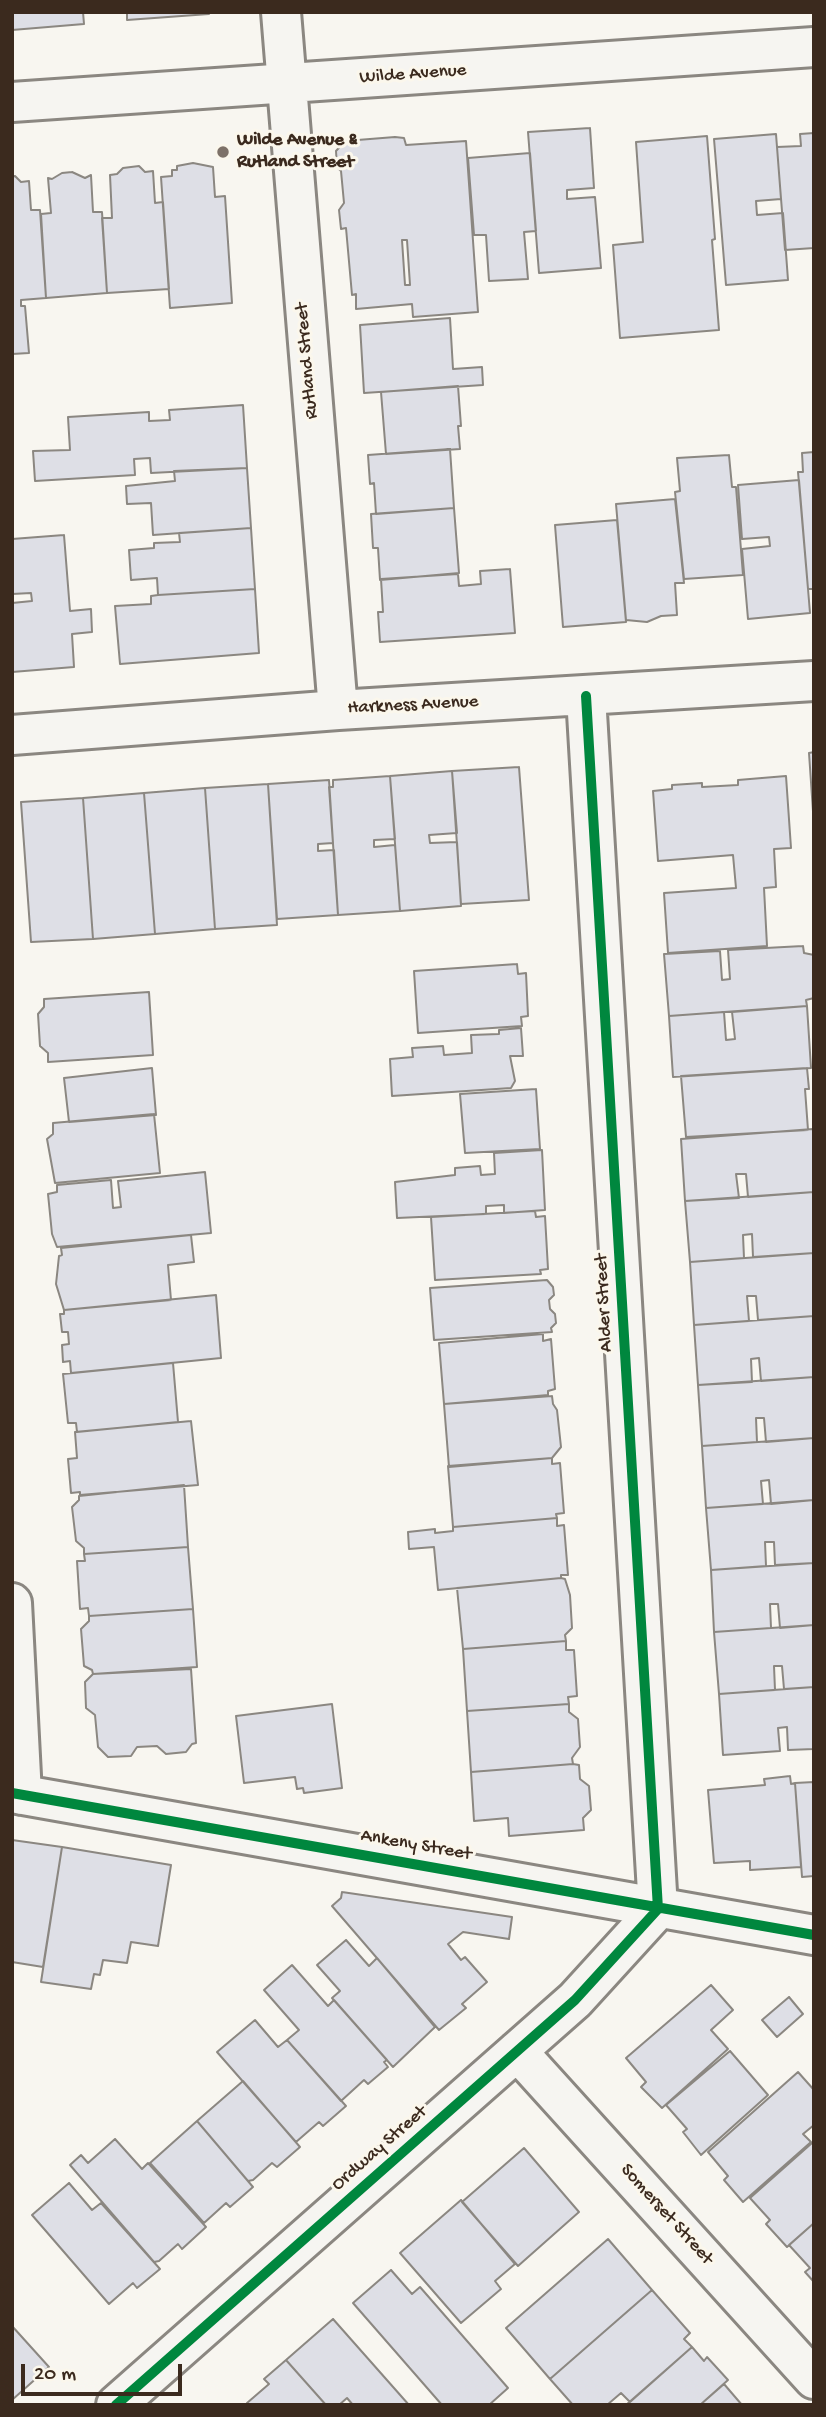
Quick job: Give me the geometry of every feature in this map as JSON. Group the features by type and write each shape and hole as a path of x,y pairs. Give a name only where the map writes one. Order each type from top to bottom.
{"street":[{"name":"Rutland Street","path":"281,12 338,710"},
{"name":"Wilde Avenue","path":"12,102 814,47"},
{"name":"Harkness Avenue","path":"12,735 338,710 814,681"},
{"name":"Alder Street","path":"586,696 658,1909"},
{"path":"12,1603 17,1794"},
{"name":"Ankeny Street","path":"17,1794 814,1935"},
{"name":"Ordway Street","path":"116,2405 575,2000 658,1909"},
{"name":"Somerset Street","path":"517,2051 814,2379"}],"building":[{"path":"12,12 83,12 84,24 12,30"},
{"path":"127,12 209,12 209,14 127,20"},
{"path":"590,128 594,188 567,190 567,199 595,197 601,268 539,273 528,132"},
{"path":"814,133 814,248 785,250 777,147 801,146 800,134"},
{"path":"776,134 781,199 756,201 757,215 783,213 788,280 726,285 714,139"},
{"path":"707,136 719,330 620,338 613,245 643,242 636,142"},
{"path":"395,137 404,138 406,145 466,141 478,312 413,317 412,304 356,309 356,294 352,295 346,228 341,229 339,210 344,203 336,151 345,141","holes":["402,240 407,240 410,285 405,285"]},
{"path":"530,153 536,231 524,232 528,279 489,281 486,235 474,235 468,158"},
{"path":"193,163 213,167 215,197 225,196 232,303 170,308 161,177 172,176 172,170 177,170 177,166"},
{"path":"139,166 145,172 153,171 155,203 163,202 169,289 107,293 102,218 112,218 110,175 117,174 123,168"},
{"path":"72,172 85,178 91,175 93,212 102,212 107,293 46,298 41,214 51,213 48,178"},
{"path":"15,176 21,182 29,181 31,210 40,210 46,298 21,300 21,306 25,306 29,353 12,354 12,177"},
{"path":"450,318 453,369 482,367 483,385 364,393 360,325"},
{"path":"458,386 460,449 386,454 381,392"},
{"path":"243,405 247,468 151,473 150,458 134,459 135,475 35,481 33,451 70,450 68,417 149,412 149,421 170,420 169,410"},
{"path":"450,449 454,508 376,514 374,483 370,484 368,455"},
{"path":"814,452 814,589 808,589 798,472 803,472 802,453"},
{"path":"729,455 732,487 736,487 743,575 684,579 675,492 680,491 677,458"},
{"path":"247,468 251,528 153,535 151,503 127,504 126,486 175,481 174,471"},
{"path":"799,480 810,613 748,619 742,549 770,546 769,537 742,539 738,485"},
{"path":"675,499 684,583 675,583 677,615 661,616 647,622 626,620 616,504"},
{"path":"454,508 459,573 380,580 378,548 373,548 371,514"},
{"path":"617,520 626,622 563,627 555,525"},
{"path":"251,528 255,589 158,595 157,578 131,580 129,550 154,548 154,543 180,542 179,533"},
{"path":"64,535 70,611 91,609 92,632 72,634 74,667 12,672 12,603 32,601 31,593 12,594 12,539"},
{"path":"510,569 515,633 380,642 378,612 383,612 381,579 458,574 459,586 481,584 480,571"},
{"path":"255,589 259,653 120,664 115,606 151,604 151,596 158,595"},
{"path":"814,752 814,826 809,753"},
{"path":"519,767 529,900 461,904 452,771"},
{"path":"452,771 457,833 429,835 430,843 457,842 461,906 400,911 390,776"},
{"path":"390,776 395,839 374,840 374,847 395,845 400,911 338,915 329,787 333,787 333,780"},
{"path":"786,776 791,848 774,849 776,887 764,888 767,946 668,953 664,893 736,888 733,855 658,861 653,791 672,789 672,785 738,785 738,780"},
{"path":"329,780 333,843 318,844 318,851 334,850 338,915 277,919 268,784"},
{"path":"268,784 277,925 215,929 205,788"},
{"path":"205,788 215,929 155,934 144,793"},
{"path":"144,793 155,934 93,939 83,798"},
{"path":"83,798 93,939 31,942 21,802"},
{"path":"803,946 804,953 814,955 814,998 806,1000 807,1006 669,1016 664,954 720,951 722,980 730,979 728,950"},
{"path":"517,964 518,974 526,973 528,1016 521,1017 522,1026 418,1033 414,971"},
{"path":"149,992 153,1055 48,1062 48,1053 40,1046 38,1014 44,1007 44,999"},
{"path":"807,1006 811,1068 673,1077 669,1016 724,1012 726,1040 735,1039 732,1012"},
{"path":"521,1028 523,1056 510,1056 515,1081 511,1088 392,1096 390,1059 413,1057 412,1048 443,1046 444,1055 472,1053 471,1035 499,1034 499,1030"},
{"path":"152,1068 156,1115 69,1122 64,1078"},
{"path":"807,1068 809,1089 805,1089 808,1130 686,1137 681,1076"},
{"path":"536,1089 540,1149 465,1153 460,1094"},
{"path":"154,1114 160,1173 55,1183 47,1139 53,1134 53,1123"},
{"path":"813,1129 814,1192 748,1197 746,1174 736,1174 739,1198 685,1201 681,1139"},
{"path":"542,1150 545,1210 504,1213 504,1205 486,1206 486,1214 397,1218 395,1182 455,1175 455,1168 480,1166 481,1175 495,1174 494,1153"},
{"path":"205,1172 211,1233 57,1247 52,1234 48,1194 57,1192 57,1185 111,1180 113,1208 121,1207 118,1181"},
{"path":"814,1192 814,1253 753,1257 752,1234 743,1235 744,1258 690,1262 685,1201"},
{"path":"535,1211 536,1217 545,1216 548,1269 540,1270 541,1274 435,1280 431,1217"},
{"path":"191,1235 194,1262 168,1265 171,1300 64,1310 56,1284 61,1248"},
{"path":"814,1253 814,1316 758,1320 756,1296 747,1296 749,1321 694,1325 690,1262"},
{"path":"547,1280 553,1287 554,1295 549,1300 556,1323 551,1328 552,1332 434,1340 430,1288"},
{"path":"216,1295 221,1358 71,1373 70,1361 63,1362 62,1345 69,1344 68,1332 62,1332 60,1314 64,1314 64,1310"},
{"path":"814,1316 814,1377 761,1381 759,1358 751,1359 752,1382 698,1385 694,1325"},
{"path":"543,1334 543,1341 551,1339 555,1389 548,1391 548,1395 444,1404 439,1343"},
{"path":"173,1363 178,1422 77,1432 76,1423 68,1423 63,1374"},
{"path":"814,1377 814,1438 766,1442 764,1418 756,1418 757,1442 702,1446 698,1385"},
{"path":"552,1396 557,1410 561,1447 552,1458 449,1467 444,1404"},
{"path":"191,1421 198,1485 80,1495 80,1492 71,1493 68,1459 77,1458 75,1432"},
{"path":"814,1438 814,1500 771,1504 769,1480 761,1481 763,1504 706,1508 702,1446"},
{"path":"552,1458 552,1464 560,1463 564,1513 556,1514 557,1518 453,1527 448,1466"},
{"path":"184,1485 188,1547 84,1554 84,1548 76,1541 72,1507 79,1500 79,1496"},
{"path":"814,1500 814,1563 775,1565 774,1542 765,1542 766,1566 711,1570 706,1508"},
{"path":"557,1518 557,1526 564,1525 568,1575 561,1575 561,1578 438,1590 434,1547 409,1549 408,1532 435,1529 435,1533 453,1531 453,1527"},
{"path":"188,1547 193,1609 89,1616 88,1608 80,1609 77,1561 85,1561 84,1554"},
{"path":"814,1563 814,1625 780,1628 778,1604 770,1604 771,1628 714,1632 711,1570"},
{"path":"565,1579 570,1595 572,1628 565,1635 566,1641 463,1649 457,1588"},
{"path":"193,1609 197,1667 93,1674 92,1670 84,1666 81,1629 89,1621 89,1616"},
{"path":"814,1625 814,1687 784,1689 782,1666 774,1666 775,1690 719,1694 714,1632"},
{"path":"566,1641 566,1650 574,1650 577,1696 568,1697 569,1704 467,1711 463,1649"},
{"path":"191,1669 196,1743 186,1752 166,1754 157,1746 137,1747 131,1756 108,1757 98,1747 95,1715 86,1708 85,1682 93,1674"},
{"path":"814,1687 814,1749 788,1750 787,1727 778,1728 780,1751 723,1755 719,1694"},
{"path":"332,1704 342,1788 304,1793 303,1788 297,1789 295,1777 244,1783 236,1716"},
{"path":"569,1704 569,1712 578,1719 580,1747 572,1758 573,1764 471,1772 467,1711"},
{"path":"579,1765 580,1779 589,1786 591,1810 583,1818 584,1830 509,1836 508,1818 474,1821 471,1772"},
{"path":"790,1776 791,1784 795,1783 801,1867 750,1870 750,1861 714,1863 708,1790 765,1785 764,1779"},
{"path":"814,1782 814,1876 802,1877 795,1783"},
{"path":"12,1840 62,1847 43,1967 12,1962"},
{"path":"62,1847 171,1865 158,1946 131,1942 127,1963 103,1960 100,1975 94,1974 91,1989 41,1982"},
{"path":"342,1892 512,1917 509,1939 463,1932 448,1944 461,1960 465,1957 487,1982 462,2004 466,2008 439,2030 332,1906 341,1898"},
{"path":"346,1940 369,1966 377,1958 435,2027 393,2067 332,1998 340,1991 317,1965"},
{"path":"292,1965 328,2006 334,2000 387,2060 384,2062 388,2067 368,2084 364,2080 341,2101 287,2040 299,2030 264,1990"},
{"path":"711,1985 733,2010 711,2030 728,2049 662,2108 641,2087 646,2082 626,2058"},
{"path":"789,1997 803,2014 777,2037 762,2020"},
{"path":"255,2020 278,2047 287,2040 346,2106 323,2126 319,2122 296,2142 217,2052"},
{"path":"730,2051 768,2095 701,2155 683,2132 687,2129 666,2105"},
{"path":"798,2072 814,2090 814,2125 803,2134 811,2142 743,2202 724,2180 728,2176 708,2152"},
{"path":"243,2081 300,2147 277,2167 272,2163 253,2180 248,2181 197,2121"},
{"path":"197,2121 253,2187 230,2207 226,2203 204,2223 150,2163"},
{"path":"115,2139 142,2169 148,2163 206,2227 182,2249 178,2244 159,2261 154,2262 70,2165 81,2155 88,2163"},
{"path":"812,2143 814,2223 787,2247 766,2224 770,2220 750,2198"},
{"path":"524,2148 579,2212 518,2266 462,2202"},
{"path":"69,2183 92,2210 101,2203 160,2269 137,2288 133,2283 109,2304 32,2215"},
{"path":"461,2200 515,2264 495,2281 501,2289 461,2323 400,2253"},
{"path":"814,2223 814,2282 805,2272 810,2268 789,2245"},
{"path":"608,2239 652,2290 550,2379 506,2328"},
{"path":"391,2270 412,2294 420,2287 508,2388 489,2405 442,2405 353,2303"},
{"path":"652,2290 690,2333 684,2339 692,2347 630,2402 621,2393 607,2405 573,2405 550,2379"},
{"path":"333,2319 409,2405 353,2405 347,2398 339,2405 326,2405 286,2360"},
{"path":"12,2326 49,2367 12,2400"},
{"path":"692,2347 704,2361 707,2357 728,2380 700,2405 626,2405"},
{"path":"286,2360 326,2405 247,2403 269,2384 264,2379"},
{"path":"724,2384 742,2405 700,2405"}],"cycle path":[{"path":"116,2405 575,2000 658,1909 586,696"},
{"path":"12,1793 814,1935"}],"place":[{"name":"Wilde Avenue & Rutland Street","path":"223,152"}]}
